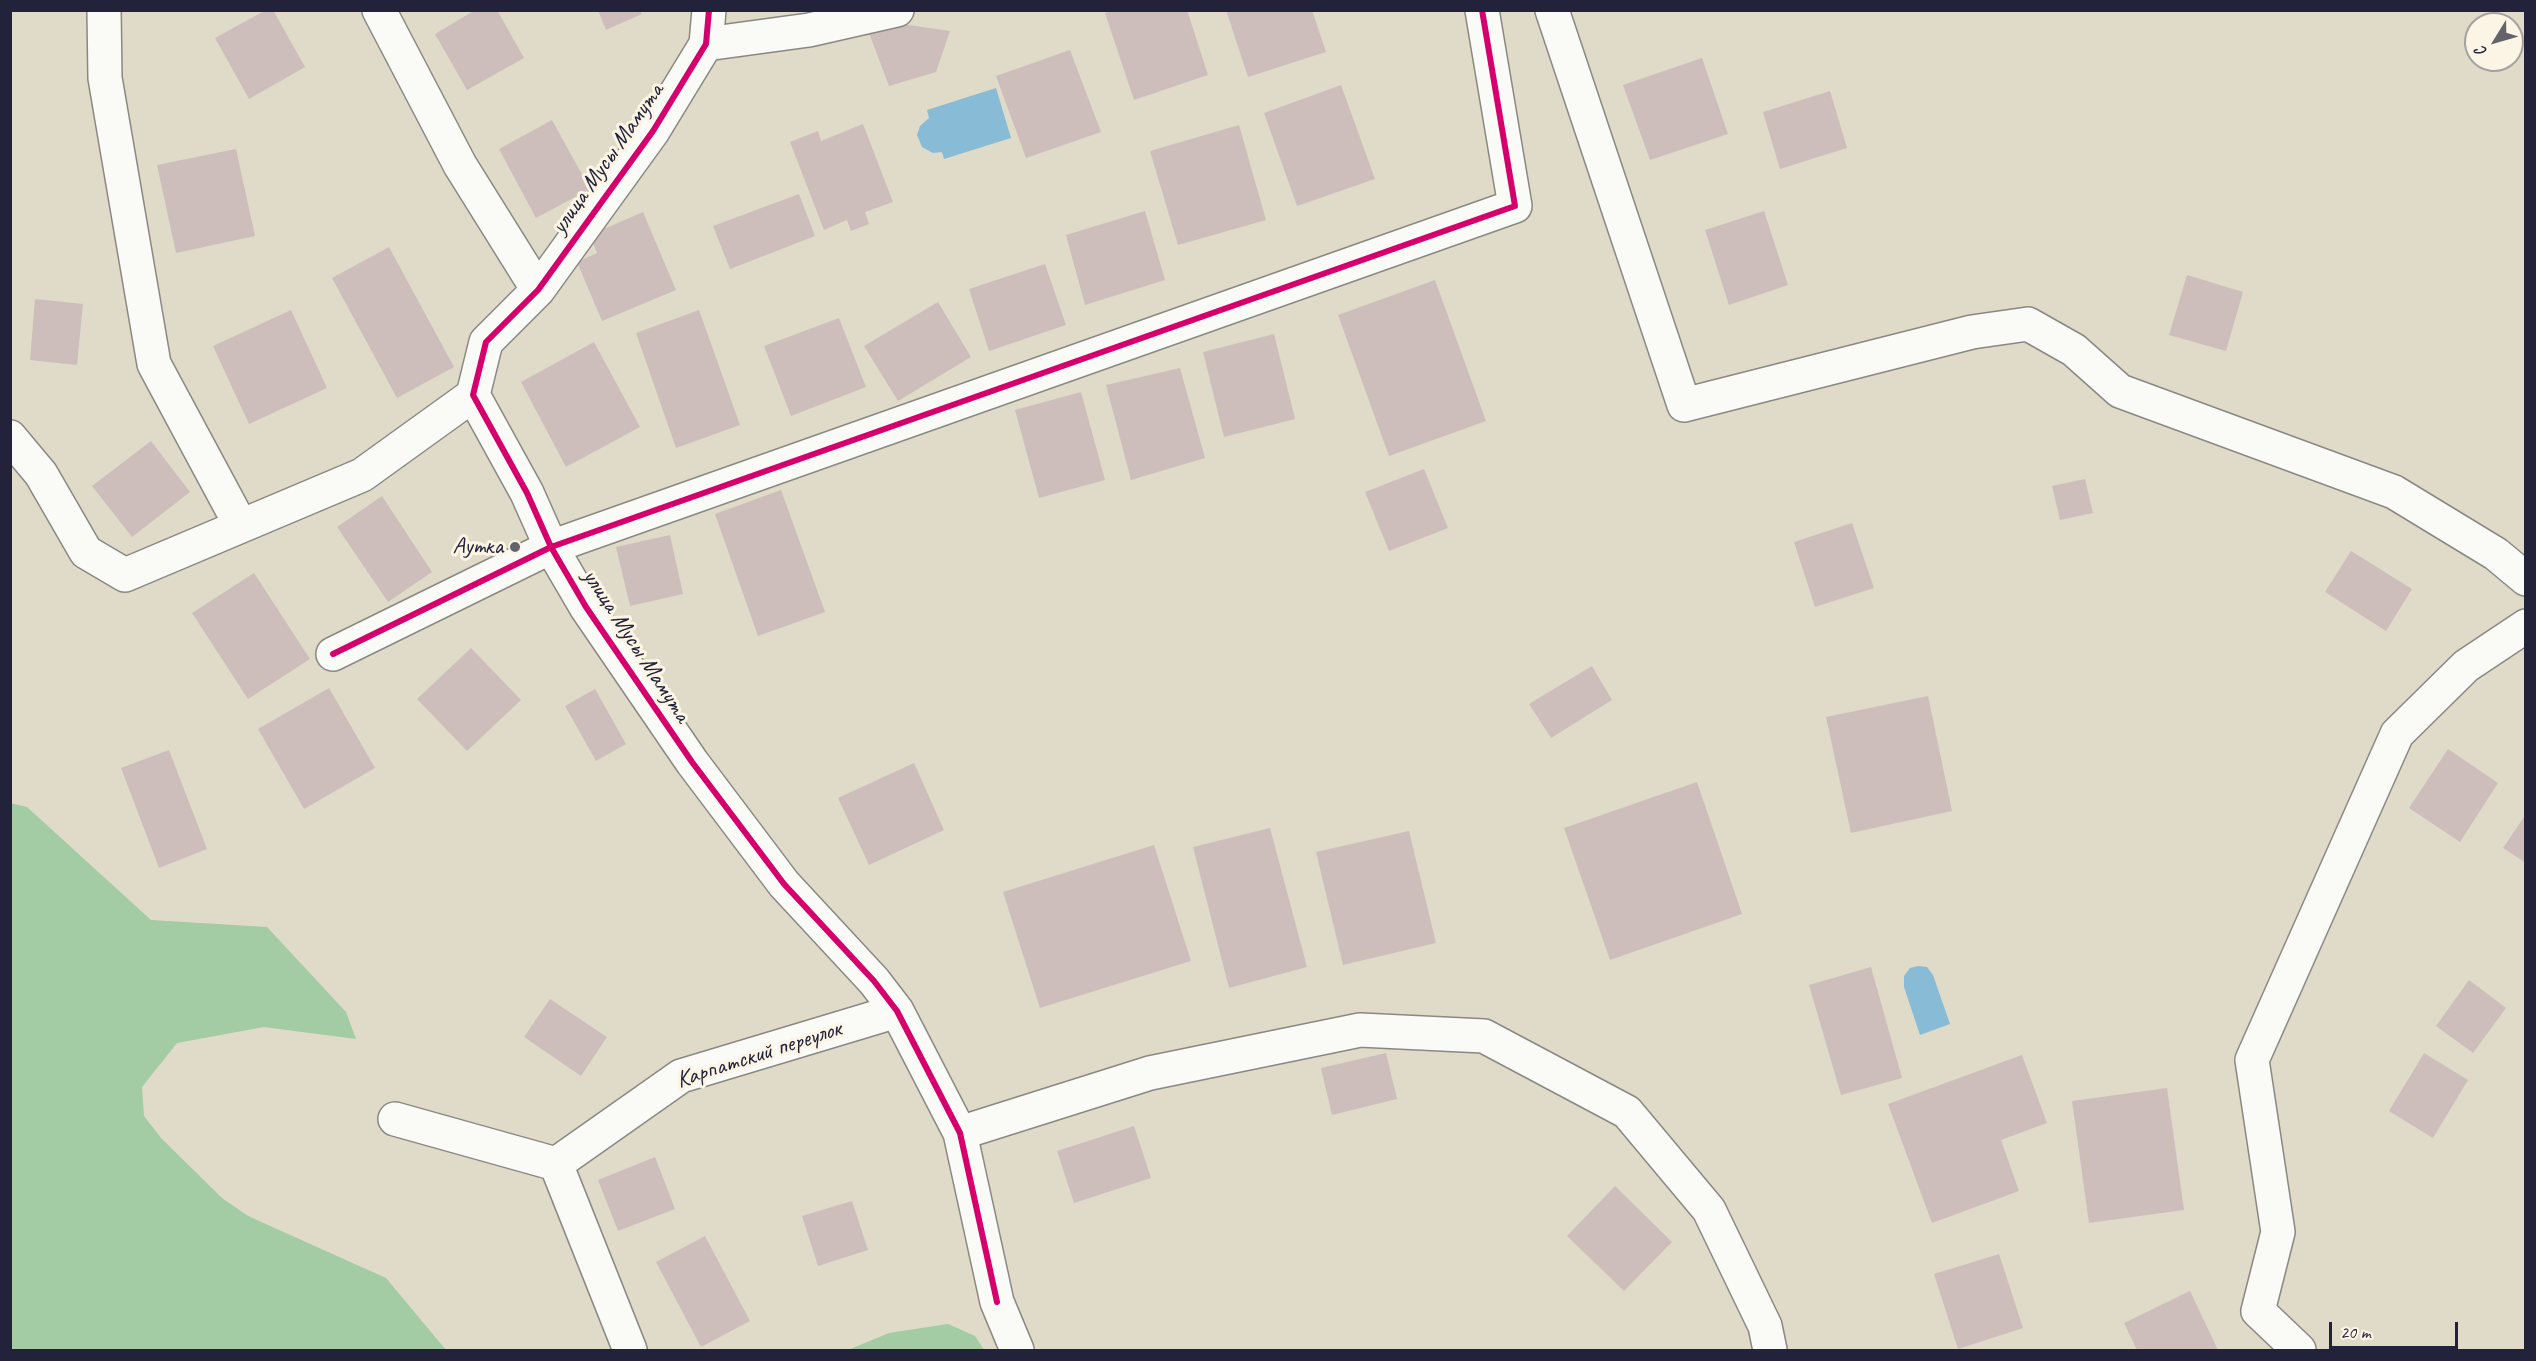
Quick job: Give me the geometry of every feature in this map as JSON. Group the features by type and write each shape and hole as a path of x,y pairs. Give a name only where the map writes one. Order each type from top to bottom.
{"street":[{"path":"104,10 105,78 154,364 241,526"},
{"path":"379,10 460,165 538,290"},
{"name":"улица Мусы Мамута","path":"710,10 706,44 653,130 538,290 486,342 473,395 526,493 551,547 586,607 692,762 783,884 874,981 897,1011 960,1133 997,1302 1017,1350"},
{"path":"706,44 809,30 897,10"},
{"path":"333,654 551,547 1515,206 1482,10"},
{"path":"1552,10 1684,405 1972,332 2028,324 2074,350 2120,392 2394,492 2496,554 2526,579"},
{"path":"10,437 42,474 86,552 125,575 362,475 473,395"},
{"path":"2299,1350 2258,1311 2278,1232 2252,1060 2397,734 2466,666 2526,626"},
{"name":"Карпатский переулок","path":"556,1164 681,1076 897,1011"},
{"path":"960,1133 1150,1072 1360,1030 1484,1036 1627,1112 1709,1210 1765,1326 1770,1350"},
{"path":"395,1119 556,1164 630,1350"}],"green space":[{"path":"10,803 27,807 151,920 267,927 346,1012 356,1039 264,1027 177,1043 142,1087 144,1116 161,1138 222,1198 248,1216 386,1278 446,1350 11,1350"},
{"path":"948,1324 975,1336 984,1350 848,1350 889,1333"}],"water":[{"path":"996,88 1011,138 944,159 942,152 933,153 922,147 917,135 920,126 929,118 927,110"},
{"path":"1927,967 1933,975 1950,1024 1920,1035 1904,987 1904,976 1910,968"}],"building":[{"path":"266,10 273,10 305,67 249,99 215,38"},
{"path":"475,10 497,10 524,58 467,90 435,34"},
{"path":"598,10 640,10 642,14 606,30"},
{"path":"1112,10 1187,10 1208,75 1134,100 1105,13"},
{"path":"1226,10 1312,10 1326,52 1248,77"},
{"path":"895,23 950,31 936,72 889,86 869,33"},
{"path":"1070,50 1101,132 1026,158 996,76"},
{"path":"1702,58 1728,134 1650,160 1623,85"},
{"path":"1341,85 1375,179 1297,206 1264,113"},
{"path":"1830,91 1847,148 1780,169 1763,112"},
{"path":"552,120 590,189 536,218 499,149"},
{"path":"863,124 893,202 865,212 869,224 851,231 847,220 824,230 790,142 818,131 821,141"},
{"path":"1239,125 1266,220 1178,245 1150,151"},
{"path":"236,149 255,236 176,253 157,165"},
{"path":"799,194 815,236 730,269 713,226"},
{"path":"1145,211 1165,280 1085,305 1066,235"},
{"path":"1764,211 1788,285 1729,305 1705,230"},
{"path":"643,212 676,290 602,321 577,262 597,253 590,235"},
{"path":"389,247 454,367 397,398 332,278"},
{"path":"1045,264 1066,325 989,351 969,289"},
{"path":"2187,275 2243,292 2226,351 2169,335"},
{"path":"1435,280 1486,421 1389,456 1338,315"},
{"path":"35,299 83,304 77,365 30,360"},
{"path":"938,302 971,357 898,401 864,346"},
{"path":"291,310 327,388 249,424 213,346"},
{"path":"699,310 740,425 676,448 636,333"},
{"path":"839,318 866,387 791,416 764,346"},
{"path":"1274,334 1295,419 1224,437 1203,352"},
{"path":"594,342 640,427 566,467 521,382"},
{"path":"1180,368 1205,458 1131,480 1106,385"},
{"path":"1081,392 1105,480 1039,498 1015,410"},
{"path":"151,441 190,492 132,537 92,486"},
{"path":"1424,469 1448,528 1389,551 1365,492"},
{"path":"2085,479 2093,513 2060,520 2052,486"},
{"path":"781,490 825,612 758,636 715,514"},
{"path":"382,496 432,572 388,602 337,527"},
{"path":"1852,523 1874,588 1815,607 1794,542"},
{"path":"670,535 683,594 630,606 616,547"},
{"path":"2351,551 2412,589 2386,631 2325,592"},
{"path":"254,573 310,659 248,699 192,613"},
{"path":"471,648 521,700 467,751 417,699"},
{"path":"1592,666 1612,700 1551,738 1529,704"},
{"path":"329,688 375,768 304,809 258,729"},
{"path":"595,689 626,744 596,761 565,706"},
{"path":"1928,696 1952,811 1851,833 1826,717"},
{"path":"2448,749 2498,783 2460,842 2409,808"},
{"path":"169,750 207,849 159,868 121,768"},
{"path":"914,763 944,830 869,865 838,798"},
{"path":"1697,782 1742,914 1610,960 1564,828"},
{"path":"2526,814 2526,863 2503,848"},
{"path":"1270,828 1307,967 1229,988 1193,847"},
{"path":"1409,831 1436,943 1343,965 1316,852"},
{"path":"1154,845 1191,961 1040,1008 1003,892"},
{"path":"1871,967 1902,1078 1841,1095 1809,985"},
{"path":"2469,980 2506,1008 2473,1053 2436,1026"},
{"path":"550,999 607,1037 581,1076 524,1037"},
{"path":"1386,1053 1397,1099 1332,1115 1321,1068"},
{"path":"2424,1053 2468,1080 2433,1138 2389,1111"},
{"path":"2022,1055 2047,1123 2001,1140 2019,1191 1932,1223 1888,1104"},
{"path":"2167,1088 2184,1210 2089,1223 2072,1101"},
{"path":"1134,1126 1151,1178 1074,1203 1057,1151"},
{"path":"655,1157 675,1209 618,1231 598,1180"},
{"path":"1615,1186 1672,1242 1624,1291 1567,1236"},
{"path":"852,1201 868,1250 818,1266 802,1216"},
{"path":"705,1236 750,1321 701,1347 656,1262"},
{"path":"1999,1254 2023,1328 1958,1349 1934,1274"},
{"path":"2190,1291 2218,1350 2137,1350 2124,1323"}],"cycle path":[{"path":"709,10 706,44 653,131 538,290 486,342 473,395 527,493 551,547 586,607 692,762 784,884 874,981 897,1011 960,1133 997,1302"},
{"path":"333,654 551,547 1515,206 1482,10"}],"place":[{"name":"Аутка","path":"515,547"}]}
